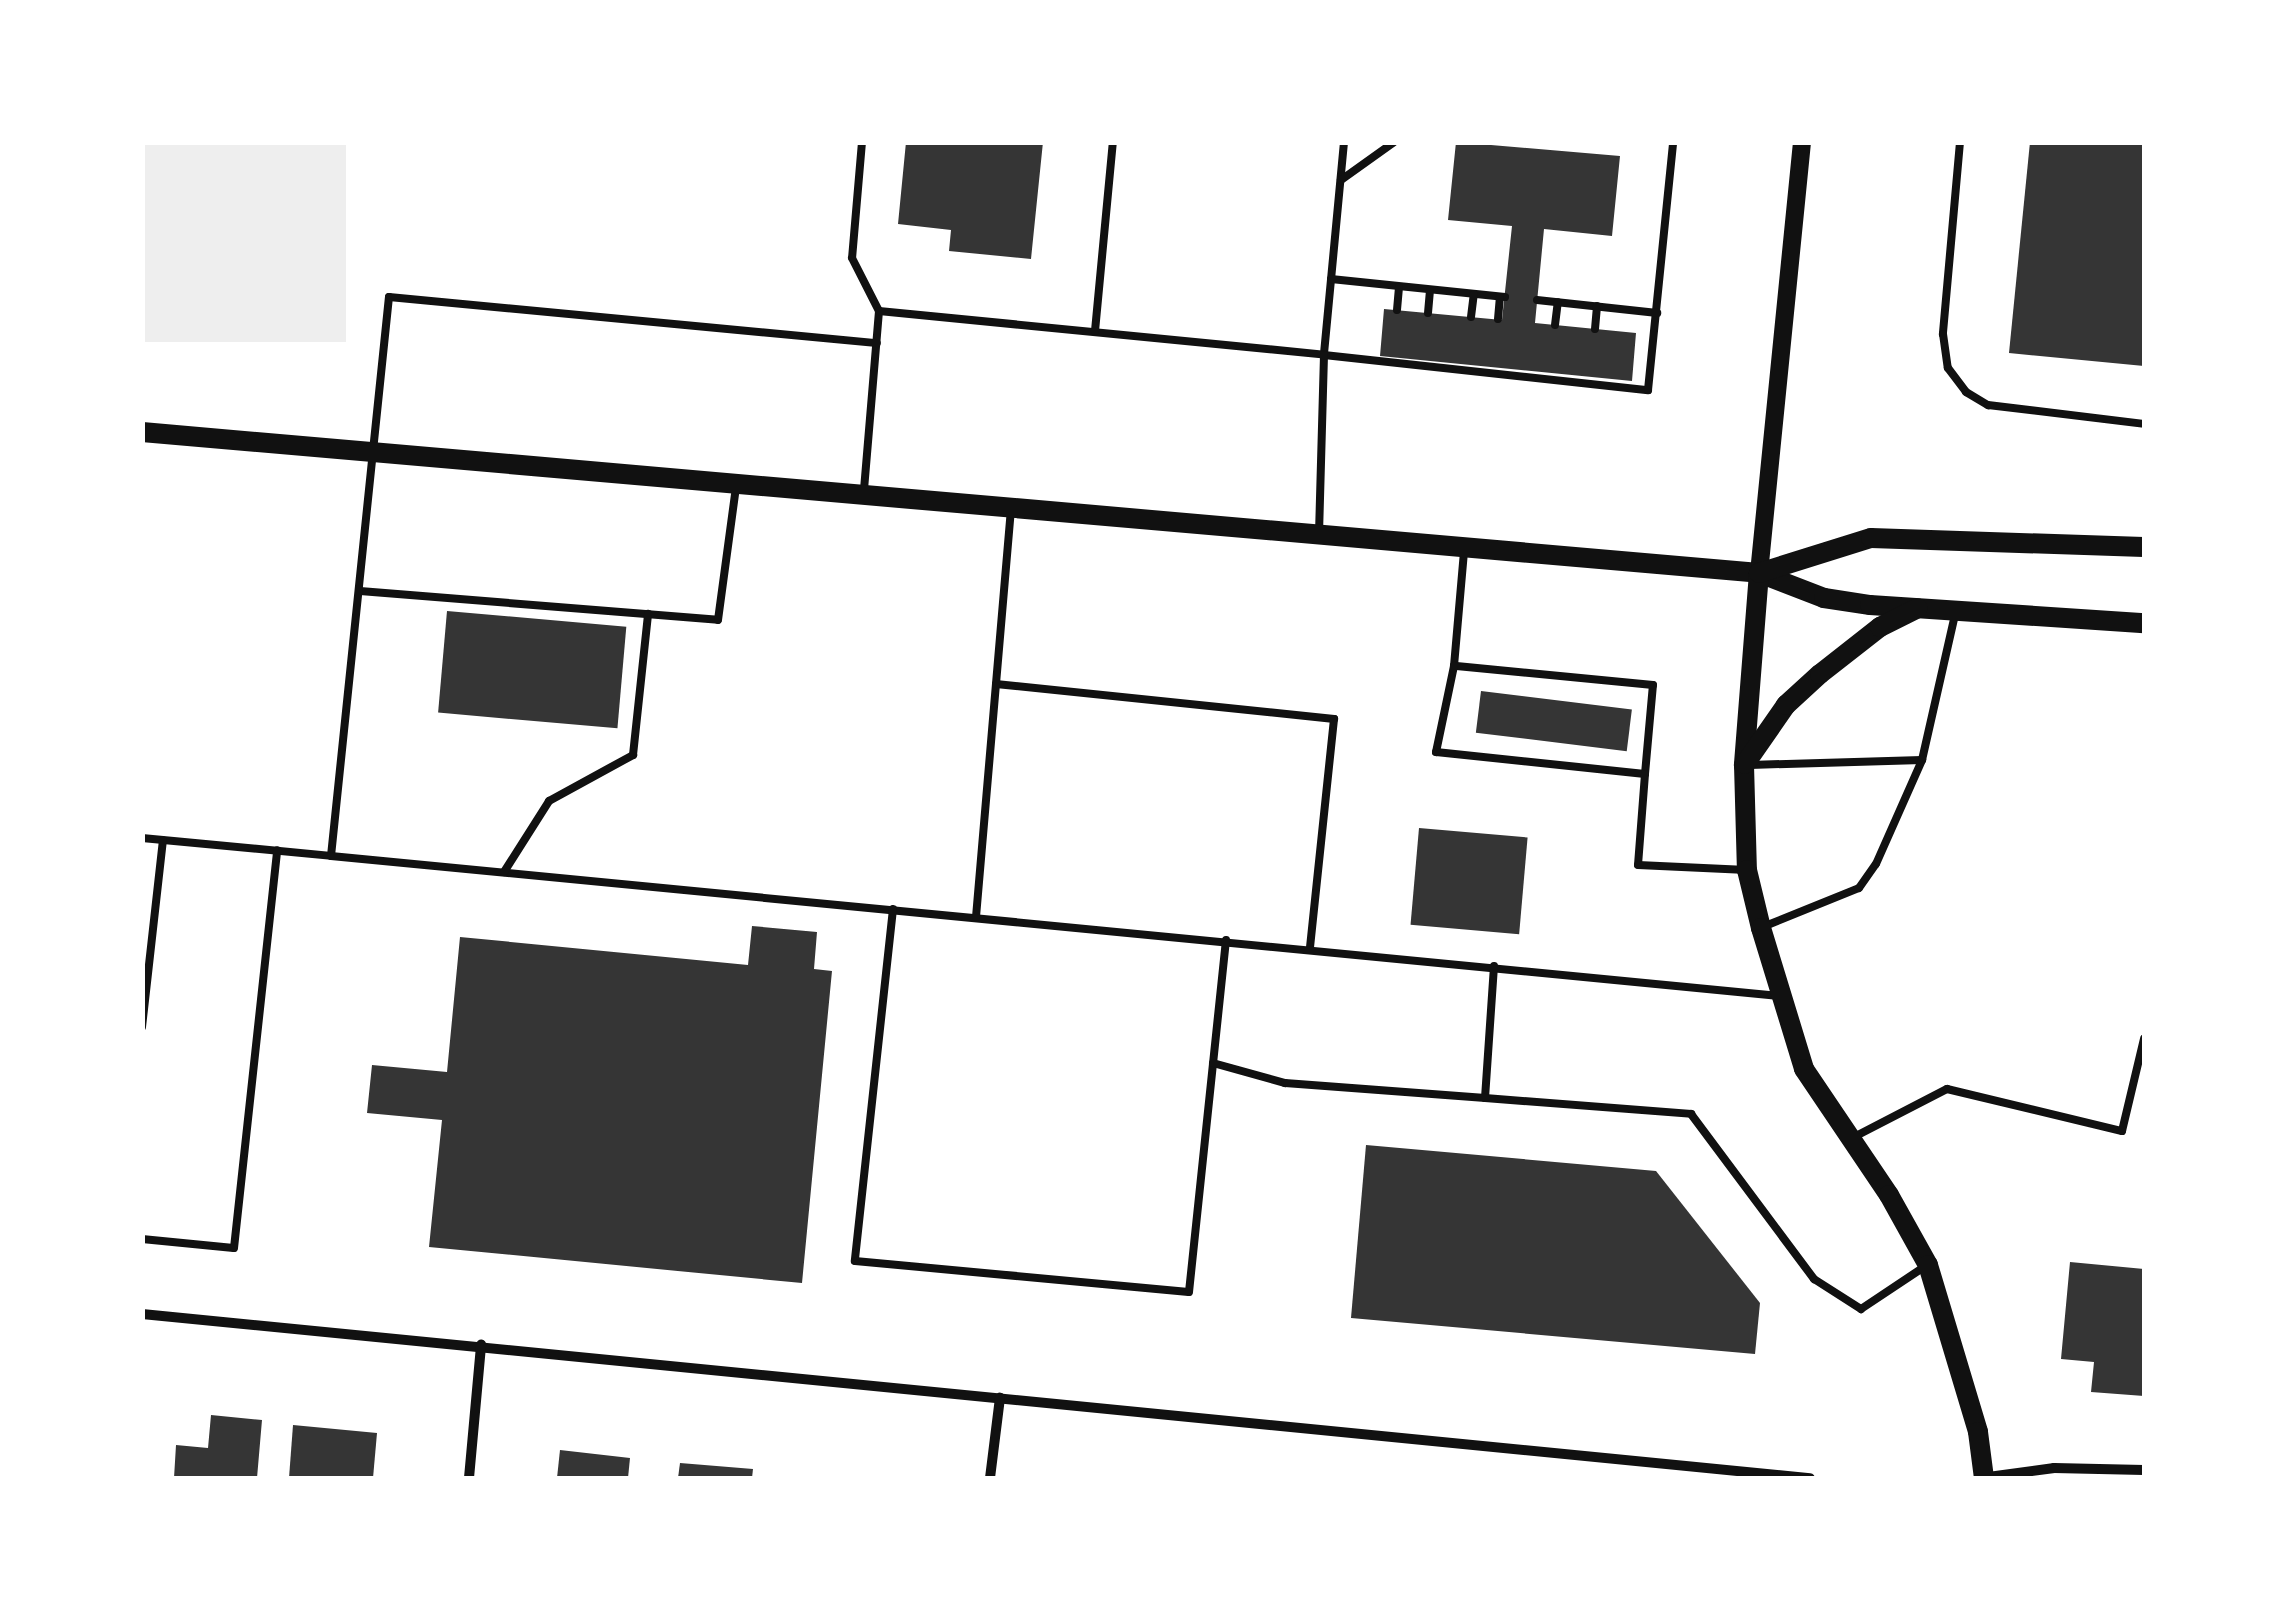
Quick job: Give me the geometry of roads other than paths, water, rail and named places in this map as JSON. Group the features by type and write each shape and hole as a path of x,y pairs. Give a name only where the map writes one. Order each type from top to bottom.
{"main road":[{"path":"142,432 1320,538 1759,573 1824,598 2144,623"},
{"path":"1759,573 1871,538 2144,547"},
{"path":"1759,573 1744,766 1747,870 1760,928 1804,1069 1848,1140 1889,1194 1928,1265 1978,1432 1982,1478"},
{"path":"1744,766 1786,706 1820,674 1880,627 1919,608"}],"street":[{"path":"1759,573 1802,142"},
{"path":"142,1314 1810,1478"},
{"path":"469,1478 481,1345"},
{"path":"990,1478 1000,1398"},
{"path":"1982,1478 2054,1468 2144,1470"}],"lane":[{"path":"862,142 852,258 879,311 864,498"},
{"path":"1095,331 1113,142"},
{"path":"1320,538 1324,355 1344,142"},
{"path":"1341,180 1394,142"},
{"path":"879,311 1493,370 1648,390 1673,142"},
{"path":"1960,142 1943,334 1948,368 1966,392 1988,405 2144,424"},
{"path":"1331,280 1503,297 1498,319"},
{"path":"1396,310 1399,286"},
{"path":"1428,313 1430,290"},
{"path":"1471,317 1474,294"},
{"path":"331,856 376,455 389,296 876,343"},
{"path":"1537,300 1657,312"},
{"path":"1555,325 1558,302"},
{"path":"1595,329 1597,306"},
{"path":"360,591 718,620 736,487"},
{"path":"976,917 1011,511"},
{"path":"1464,550 1454,666 1436,752 1645,774"},
{"path":"1760,928 1859,888 1922,760 1956,610"},
{"path":"504,872 549,801 632,755 648,614"},
{"path":"1454,666 1654,684 1638,864 1747,870"},
{"path":"996,684 1334,719 1310,948"},
{"path":"1744,766 1922,760"},
{"path":"142,838 1779,996"},
{"path":"142,1027 163,840"},
{"path":"142,1238 234,1248 277,850"},
{"path":"893,909 855,1261 1189,1292 1226,940"},
{"path":"1484,1098 1494,966"},
{"path":"1848,1140 1947,1090 2122,1131 2144,1040"},
{"path":"1213,1063 1285,1083 1691,1114 1814,1278 1861,1309 1928,1265"}]}
